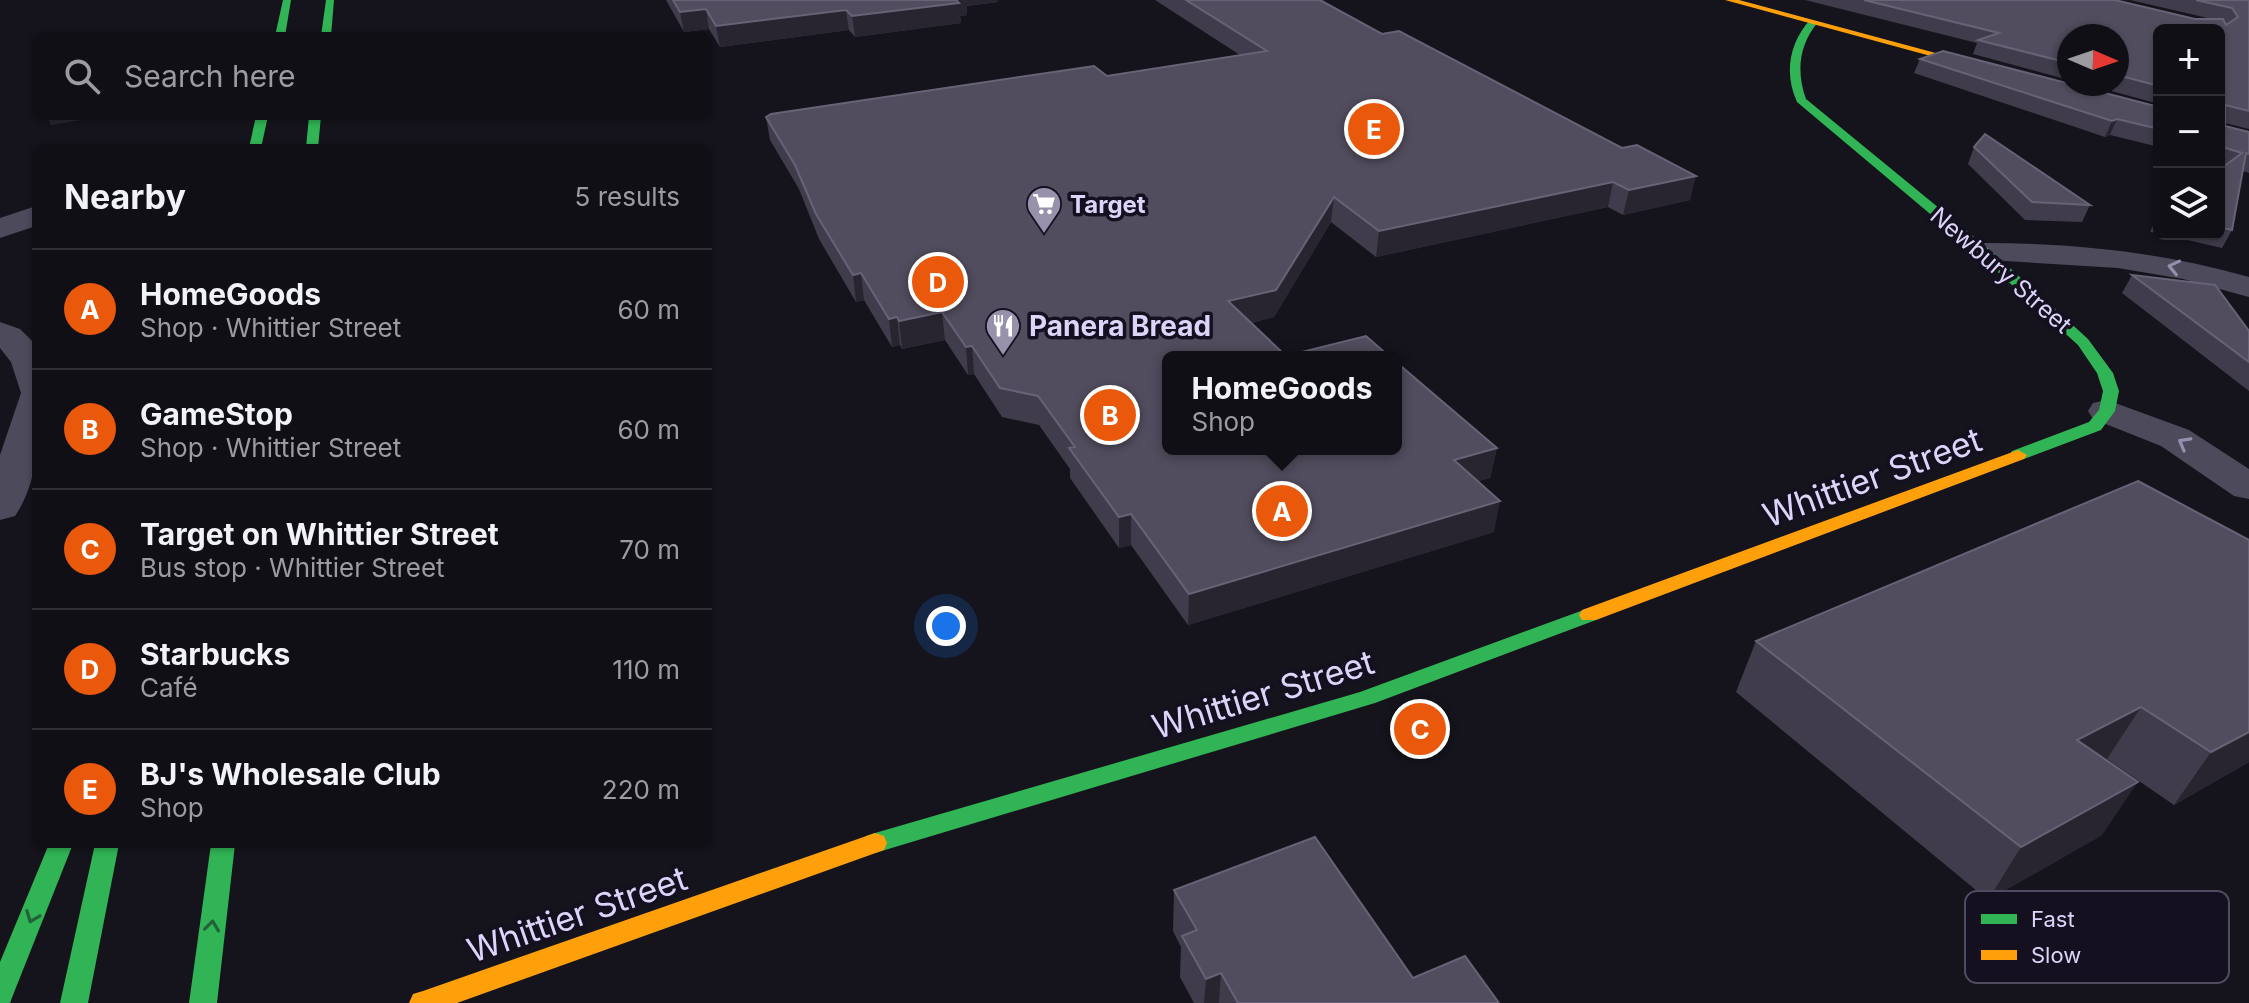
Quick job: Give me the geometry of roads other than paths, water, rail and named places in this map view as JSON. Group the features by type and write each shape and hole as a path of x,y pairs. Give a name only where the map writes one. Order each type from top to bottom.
{"street":[{"path":"281,32 287,0"},
{"path":"326,32 330,0"},
{"path":"1729,0 2006,73"},
{"name":"Newbury Street","path":"1813,22 1803,31 1795,79 1795,90 1801,100 1984,252 2092,353 2109,383 2107,411"},
{"path":"256,144 261,120"},
{"path":"312,144 315,120"},
{"path":"0,210 32,199"},
{"path":"0,229 32,217"},
{"path":"1984,252 2118,256 2249,287"},
{"path":"0,332 24,352 32,367"},
{"path":"2107,411 2175,438 2249,487"},
{"name":"Whittier Street","path":"423,1003 887,839 1367,698 2070,438 2095,426 2107,411"},
{"path":"0,507 24,445 32,414"},
{"path":"0,995 59,848"},
{"path":"74,1003 106,848"},
{"path":"203,1003 222,848"}],"place":[{"name":"BJ's Wholesale Club","path":"1374,129"},
{"name":"Target","path":"1044,235"},
{"name":"Starbucks","path":"938,282"},
{"name":"Panera Bread","path":"1003,357"},
{"name":"GameStop","path":"1110,415"},
{"name":"HomeGoods","path":"1282,511"},
{"name":"Target on Whittier Street","path":"1420,729"}]}
